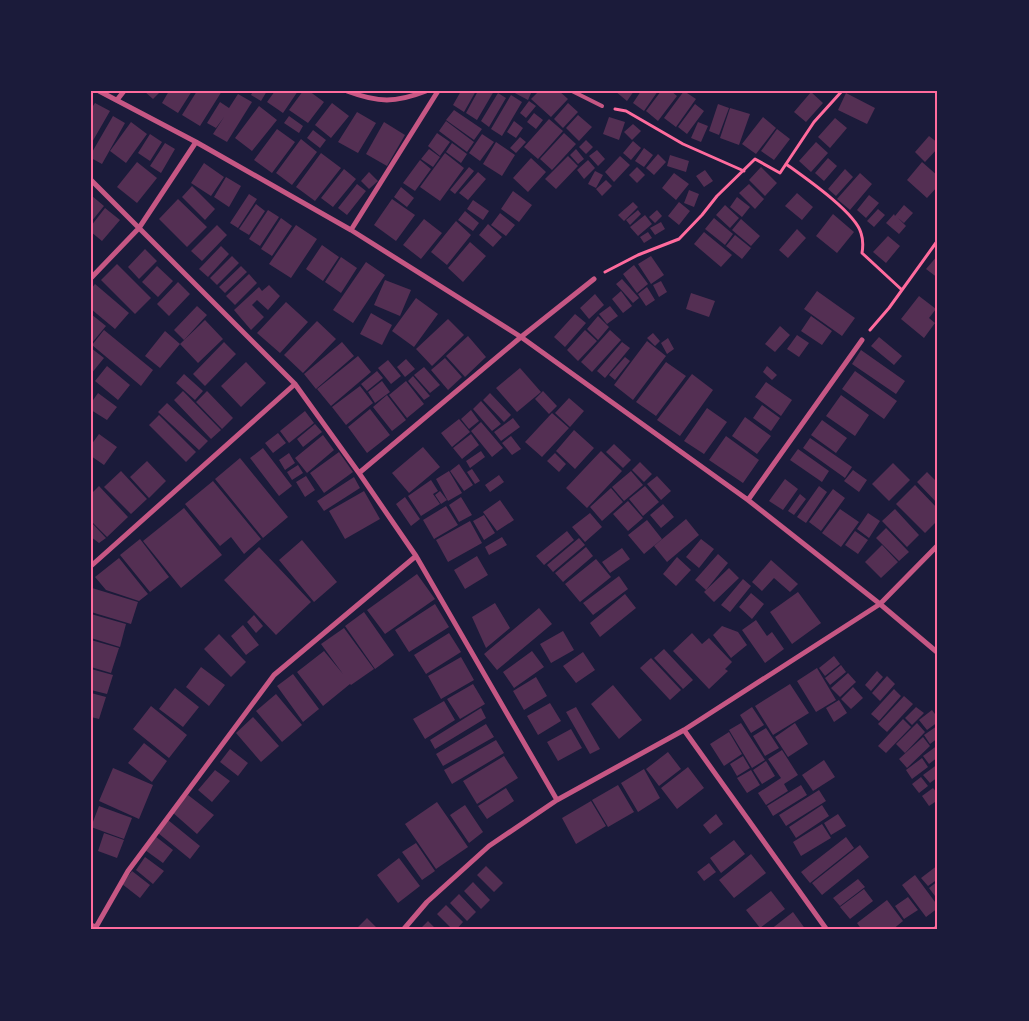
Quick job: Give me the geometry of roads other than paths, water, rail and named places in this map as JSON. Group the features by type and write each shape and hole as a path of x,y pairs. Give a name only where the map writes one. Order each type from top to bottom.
{"street":[{"path":"99,91 196,142 351,230 521,337 748,500 880,604 938,653"},
{"path":"117,100 124,91"},
{"path":"347,91 377,100 392,100 404,99 426,91"},
{"path":"351,230 438,91"},
{"path":"91,278 138,228 196,142"},
{"path":"91,180 295,384 416,556 557,800"},
{"path":"359,473 521,337 594,279"},
{"path":"748,500 862,340"},
{"path":"91,566 295,384"},
{"path":"403,930 427,902 489,846 557,800 684,730 880,604 938,545"},
{"path":"94,926 128,871 274,675 416,556"},
{"path":"684,730 827,930"},
{"path":"934,930 938,927"}],"lane":[{"path":"572,91 602,106"}]}
